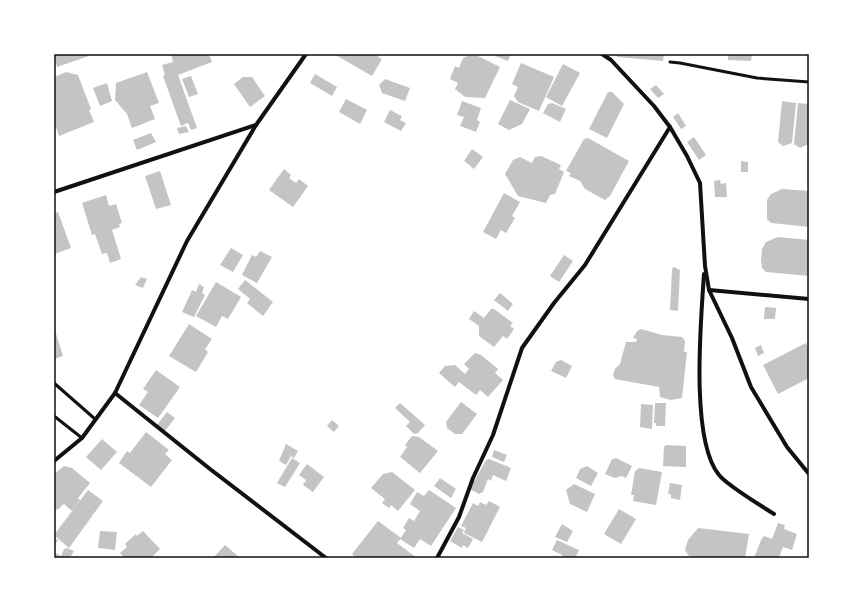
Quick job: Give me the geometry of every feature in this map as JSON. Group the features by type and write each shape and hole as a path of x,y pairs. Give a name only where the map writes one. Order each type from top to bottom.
{"street":[{"path":"54,461 82,438 115,393 187,241 256,125 306,54"},
{"path":"602,54 611,60 633,82 670,127 687,156 700,183 705,266 701,389 705,442 711,463 720,477 774,514"},
{"path":"54,192 256,125"},
{"path":"437,558 459,517 473,478 493,435 522,348 554,303 585,265 670,127"},
{"path":"705,266 709,290 732,338 751,387 787,447 809,474"},
{"path":"709,290 809,299"},
{"path":"115,393 210,469 326,558"}],"lane":[{"path":"670,62 757,78 809,82"},
{"path":"54,383 95,419"},
{"path":"54,416 82,438"}],"building":[{"path":"54,54 89,54 89,56 57,67"},
{"path":"171,54 209,54 212,62 178,75 197,128 191,130 188,123 181,126 163,76 165,75 162,65 173,62"},
{"path":"334,54 380,54 378,57 382,59 372,76"},
{"path":"490,54 511,54 508,61"},
{"path":"616,54 664,54 663,61 617,57"},
{"path":"728,54 752,54 751,61 728,60"},
{"path":"469,55 478,56 500,67 485,98 465,97 455,89 458,83 450,79 455,66 459,68 463,58"},
{"path":"521,63 554,77 539,111 518,102 514,96 518,87 512,84"},
{"path":"563,64 580,73 562,106 546,97"},
{"path":"66,72 78,75 91,109 89,110 94,122 59,136 54,122 54,77"},
{"path":"147,72 159,103 150,106 155,119 132,128 127,114 115,100 116,83"},
{"path":"315,74 337,87 332,96 310,83"},
{"path":"191,76 198,94 189,97 182,79"},
{"path":"243,77 252,77 265,96 250,107 234,84"},
{"path":"385,79 410,88 405,101 382,93 379,85"},
{"path":"107,83 112,101 100,106 93,88"},
{"path":"656,85 664,94 658,98 650,89"},
{"path":"608,92 612,92 624,104 607,138 589,129"},
{"path":"346,99 367,110 360,124 339,112"},
{"path":"510,100 530,109 522,124 509,130 498,124"},
{"path":"462,101 481,108 477,120 480,122 476,132 460,126 464,117 457,115"},
{"path":"782,101 796,103 792,143 783,146 778,142"},
{"path":"552,103 566,109 560,122 543,113 548,104"},
{"path":"798,103 809,104 809,144 800,148 794,144"},
{"path":"390,110 402,116 400,120 406,123 401,131 384,122"},
{"path":"678,113 686,126 681,129 673,117"},
{"path":"186,126 189,132 179,134 177,128"},
{"path":"151,133 156,142 137,150 133,140"},
{"path":"694,137 706,155 699,160 687,142"},
{"path":"588,138 629,161 610,196 605,200 585,189 580,181 569,176 571,173 566,171 584,139"},
{"path":"472,149 483,157 474,169 464,161"},
{"path":"541,156 561,165 559,169 564,172 555,194 550,195 546,203 518,196 505,174 513,160 520,157 532,163 535,157"},
{"path":"741,161 748,162 748,172 741,172"},
{"path":"284,169 291,175 289,178 296,183 299,179 308,186 293,207 269,190"},
{"path":"160,171 171,205 156,209 145,176"},
{"path":"720,180 721,184 726,183 727,197 715,197 714,181"},
{"path":"782,189 809,191 809,227 771,223 767,219 767,200 771,194"},
{"path":"504,193 520,202 512,216 515,218 506,233 501,230 496,239 483,232"},
{"path":"106,195 109,206 116,204 122,223 119,224 120,227 112,230 121,259 110,263 107,253 102,254 95,234 92,235 82,203"},
{"path":"58,212 71,248 54,254 54,214"},
{"path":"778,237 809,240 809,276 766,272 762,268 762,249 766,242"},
{"path":"231,248 243,255 233,272 220,265"},
{"path":"260,251 272,257 257,283 242,275 252,255 256,257"},
{"path":"564,255 573,261 559,282 550,276"},
{"path":"674,267 680,270 678,311 670,310 672,269"},
{"path":"141,277 147,279 143,288 135,285"},
{"path":"245,280 273,302 263,316 247,303 250,299 238,289"},
{"path":"216,282 241,297 228,319 222,316 216,327 196,316"},
{"path":"199,284 204,287 202,293 205,295 194,317 182,312 192,290 196,292"},
{"path":"500,293 513,304 508,311 494,300"},
{"path":"765,307 776,308 775,319 764,319"},
{"path":"491,309 494,309 513,323 510,326 514,329 507,339 503,336 494,347 479,336 479,326 469,319 474,311 484,318"},
{"path":"189,324 212,339 205,349 208,352 196,372 169,356"},
{"path":"54,327 63,356 54,359"},
{"path":"641,329 662,335 682,337 685,341 684,352 687,352 682,398 671,400 660,397 659,387 615,379 613,375 615,369 620,364 626,342 636,342 637,339 633,338 637,331"},
{"path":"806,343 809,349 809,378 778,394 763,365"},
{"path":"761,345 764,353 758,356 755,348"},
{"path":"475,353 481,355 498,369 495,373 503,380 488,397 480,390 476,395 459,382 455,387 439,373 445,366 455,365 465,374 469,369 464,364"},
{"path":"561,360 572,366 566,378 551,371 556,362"},
{"path":"156,370 180,387 158,418 139,405 148,392 143,389"},
{"path":"461,402 477,414 462,434 455,434 447,428 446,422"},
{"path":"400,403 425,425 418,433 414,434 406,426 410,422 395,408"},
{"path":"655,403 666,403 665,426 656,426 656,423 654,423"},
{"path":"641,404 653,405 652,429 640,427"},
{"path":"167,412 175,418 165,431 157,425"},
{"path":"332,420 339,426 334,432 327,426"},
{"path":"146,432 169,450 165,454 172,460 151,487 119,463 127,451 130,453"},
{"path":"412,436 419,437 438,451 420,473 400,457 407,447 405,445"},
{"path":"102,439 117,452 101,470 86,457"},
{"path":"286,444 298,451 294,458 291,456 286,465 279,461"},
{"path":"666,445 686,446 686,467 663,466 664,447"},
{"path":"494,450 507,455 504,462 492,457"},
{"path":"292,458 300,463 285,487 277,483"},
{"path":"616,458 632,466 626,478 622,476 615,478 605,474 612,459"},
{"path":"489,459 511,468 506,481 493,475 491,481 488,479 483,492 479,494 470,489 486,460"},
{"path":"307,464 324,477 313,492 303,485 306,480 299,475"},
{"path":"64,466 72,468 90,483 78,498 80,500 72,511 64,504 57,510 54,507 54,474"},
{"path":"587,466 598,473 591,486 576,478 580,469"},
{"path":"639,468 662,472 656,505 633,501 634,495 631,495 635,471"},
{"path":"392,472 415,490 398,511 391,505 389,508 382,503 385,499 371,488 383,474"},
{"path":"440,478 456,489 451,498 434,486"},
{"path":"670,483 682,485 680,500 671,498 671,494 668,494"},
{"path":"574,484 595,494 587,512 570,504 566,490"},
{"path":"88,490 103,501 69,548 54,535"},
{"path":"429,490 456,508 431,546 420,539 414,548 400,539 406,530 403,528 409,518 414,521 420,511 410,504 417,492 424,496"},
{"path":"489,501 500,507 482,542 464,533 466,528 461,526 473,503 478,506 480,502 486,505"},
{"path":"619,509 636,519 621,544 604,534"},
{"path":"378,521 401,538 397,543 417,558 356,558 352,554"},
{"path":"778,523 785,525 784,529 797,534 792,550 783,547 779,558 754,558 761,540 764,536 772,539"},
{"path":"562,524 573,531 567,542 555,537"},
{"path":"458,527 464,530 462,533 473,539 468,548 463,545 462,548 450,541"},
{"path":"698,528 749,534 745,558 690,558 685,550 688,540"},
{"path":"100,531 117,532 115,550 98,548"},
{"path":"143,531 160,549 151,558 125,558 120,553 127,547 125,544 136,534 137,536"},
{"path":"54,538 58,540 54,546"},
{"path":"557,540 579,550 575,558 563,558 562,555 552,550"},
{"path":"225,545 240,558 213,558"},
{"path":"67,548 74,551 70,558 54,558 54,552 61,556 64,549"}]}
